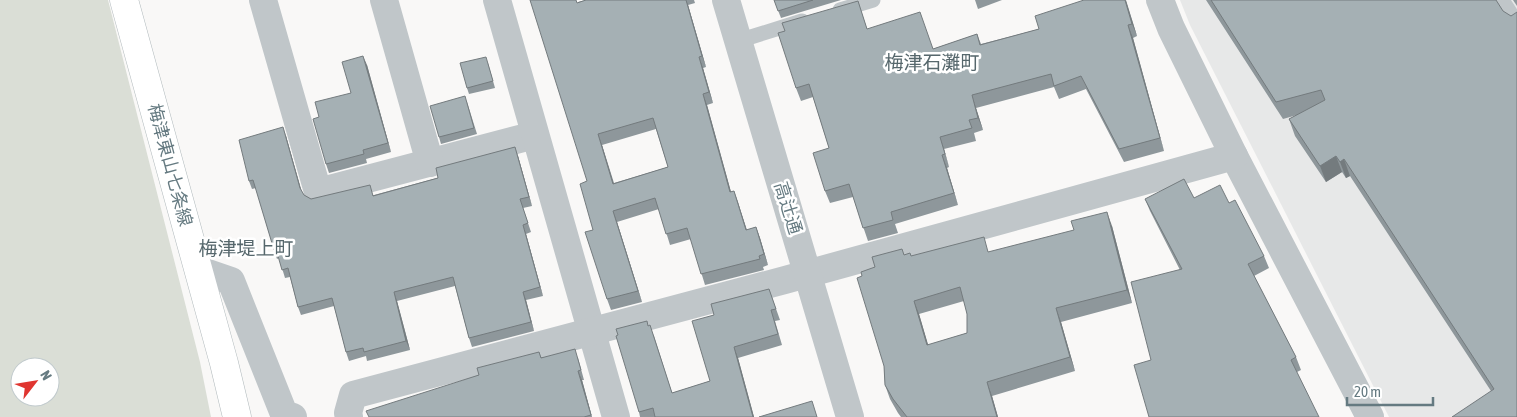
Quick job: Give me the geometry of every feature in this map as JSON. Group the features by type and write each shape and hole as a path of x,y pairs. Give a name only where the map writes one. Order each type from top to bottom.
{"main road":[{"name":"梅津東山七条線","path":"124,0 199,270 237,417"}],"street":[{"path":"262,0 318,192 535,135"},
{"path":"384,0 430,163"},
{"path":"497,0 616,417"},
{"name":"高辻通","path":"726,0 850,417"},
{"path":"1160,0 1171,28 1234,156 1370,417"},
{"path":"349,417 348,413 353,395 808,274 1234,156"},
{"path":"199,270 231,281 284,414 293,417"}],"lane":[{"path":"738,41 872,0"},
{"path":"1502,0 1517,23"}],"shaded area":[{"path":"0,0 108,0 200,362 211,417 0,417"},
{"path":"1180,0 1517,0 1517,417 1389,417 1190,25"}],"building":[{"path":"530,0 576,0 577,3 586,0 686,0 702,56 699,57 709,92 703,94 730,192 734,191 746,230 756,227 764,254 759,256 760,259 701,274 687,228 666,234 655,198 613,211 638,291 607,299 585,232 593,230 580,184 587,181","holes":["653,118 668,167 613,184 598,134"]},
{"path":"774,0 813,0 778,11"},
{"path":"1084,0 1125,0 1132,24 1128,25 1160,138 1119,149 1081,76 1054,86 1051,74 972,95 978,118 969,120 972,128 940,137 945,154 942,155 954,193 891,212 893,220 863,228 849,184 825,191 813,153 829,148 809,84 796,88 778,33 785,31 782,23 858,1 867,29 920,12 933,49 977,34 980,45 1039,29 1035,16"},
{"path":"1211,0 1496,0 1503,11 1511,16 1517,12 1517,417 1452,417 1494,389 1344,159 1340,162 1336,156 1320,166 1289,119 1325,100 1321,90 1276,102"},
{"path":"363,56 388,143 363,150 364,154 326,164 313,119 319,117 315,102 351,93 342,62"},
{"path":"486,57 493,81 467,88 460,63"},
{"path":"465,96 474,128 439,137 430,106"},
{"path":"283,127 300,188 304,195 311,199 370,185 373,196 438,178 436,168 515,147 529,197 520,199 528,223 523,225 540,287 523,292 531,322 469,338 453,277 394,292 406,341 364,352 363,348 346,352 332,298 298,307 288,268 282,270 253,180 249,181 239,140"},
{"path":"1184,179 1194,198 1220,185 1229,203 1235,200 1264,256 1248,264 1296,357 1291,360 1319,417 1149,417 1134,365 1151,360 1131,282 1182,269 1145,199"},
{"path":"1107,212 1127,290 1056,308 1070,357 987,382 997,417 907,417 885,385 884,366 857,278 862,276 861,272 875,267 872,257 902,249 904,255 910,253 911,256 984,237 988,252 1074,230 1071,221","holes":["960,287 967,314 967,333 927,345 914,301"]},
{"path":"769,289 776,309 771,310 778,334 734,347 753,417 655,417 653,408 639,412 616,336 618,335 616,329 647,321 648,326 650,325 672,393 710,381 692,321 714,315 711,304"},
{"path":"575,349 581,370 578,371 591,415 584,417 369,417 366,411 479,375 477,368 539,352 541,358"},
{"path":"812,401 817,417 759,417"}],"district":[{"name":"梅津石灘町","path":"932,62"},
{"name":"梅津堤上町","path":"246,248"}]}
